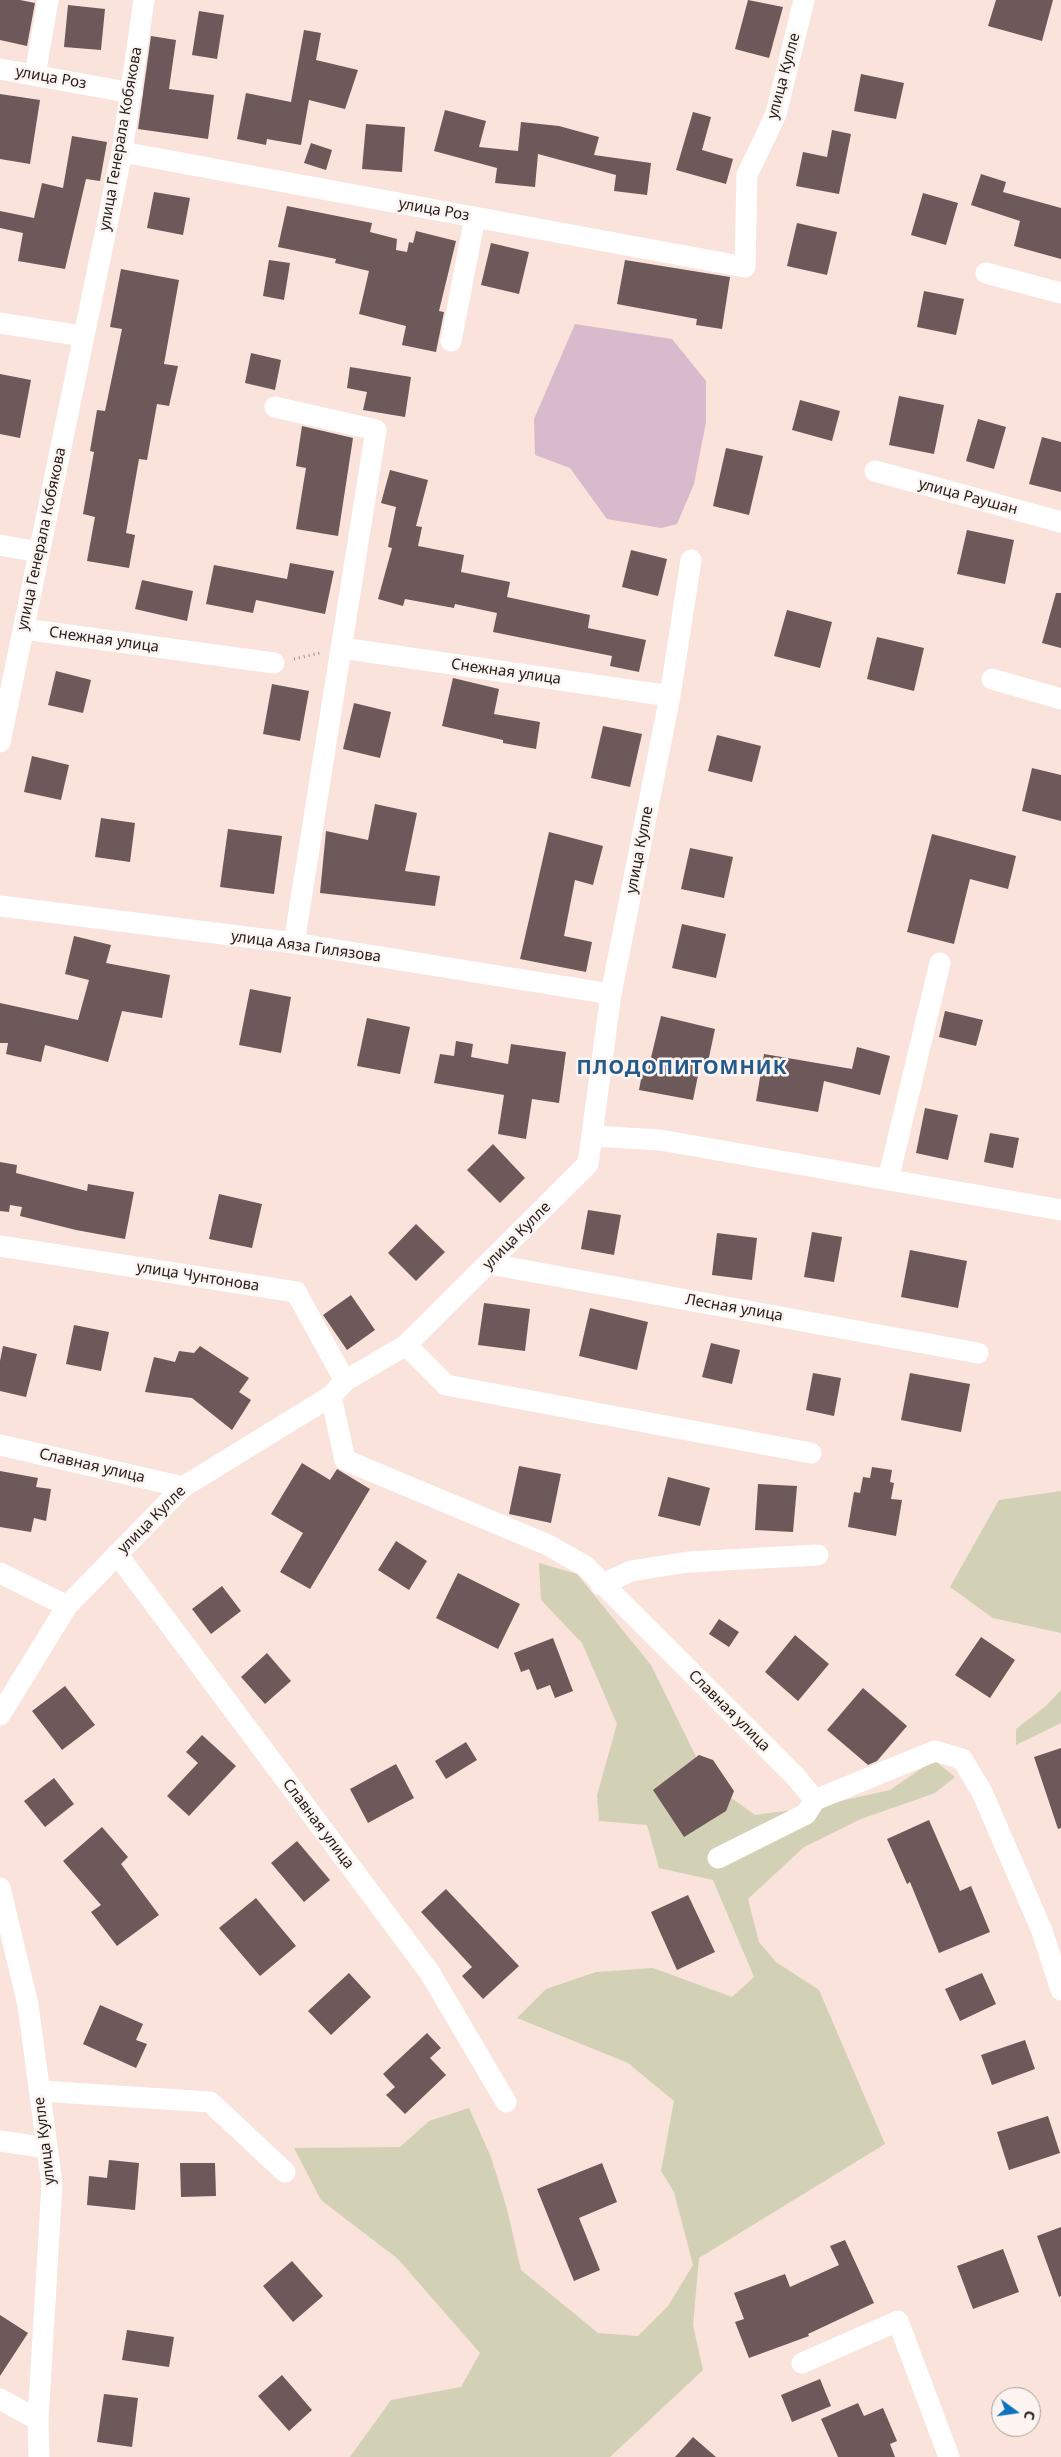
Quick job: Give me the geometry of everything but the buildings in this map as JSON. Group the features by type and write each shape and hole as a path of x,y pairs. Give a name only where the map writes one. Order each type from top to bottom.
{"street":[{"path":"35,75 48,0"},
{"name":"улица Генерала Кобякова","path":"0,742 122,152 144,0"},
{"name":"улица Кулле","path":"745,267 747,175 776,114 804,0"},
{"name":"улица Роз","path":"0,69 132,92"},
{"name":"улица Роз","path":"122,152 745,267"},
{"path":"451,341 475,217"},
{"path":"986,273 1061,293"},
{"path":"0,323 83,336"},
{"path":"275,407 376,430 294,944"},
{"name":"улица Раушан","path":"875,471 1061,522"},
{"path":"0,545 39,552"},
{"name":"улица Кулле","path":"0,1714 67,1606 183,1486 406,1345 490,1264 588,1164 611,994 670,696 691,560"},
{"name":"Снежная улица","path":"24,629 274,664"},
{"name":"Снежная улица","path":"342,648 670,696"},
{"path":"992,679 1061,699"},
{"name":"улица Аяза Гилязова","path":"0,906 294,944 611,994"},
{"path":"888,1180 940,963"},
{"path":"593,1136 660,1140 1061,1210"},
{"name":"улица Чунтонова","path":"0,1246 296,1292 338,1389"},
{"name":"Лесная улица","path":"490,1264 978,1353"},
{"path":"406,1345 446,1385 811,1453"},
{"name":"Славная улица","path":"338,1389 345,1460 548,1545 585,1566 794,1776 815,1800"},
{"name":"Славная улица","path":"0,1445 183,1486"},
{"name":"Славная улица","path":"117,1554 430,1973 506,2102"},
{"path":"602,1585 630,1571 688,1562 818,1555"},
{"path":"0,1573 67,1606"},
{"path":"718,1858 806,1814 815,1800 935,1751 962,1759 982,1792 1035,1914 1061,1990"},
{"name":"улица Кулле","path":"0,1888 28,2005 52,2184 38,2420 39,2457"},
{"path":"40,2091 210,2102 285,2172"},
{"path":"0,2141 48,2148"},
{"path":"802,2362 898,2321 950,2457"},
{"path":"0,2399 38,2420"}],"path":[{"path":"274,664 342,648"}],"green space":[{"path":"1061,1491 1061,1633 993,1618 950,1587 999,1500"},
{"path":"539,1563 577,1574 651,1665 708,1781 755,1815 814,1807 890,1790 934,1760 955,1777 935,1793 861,1819 804,1847 748,1899 759,1942 776,1962 819,1990 885,2144 699,2258 693,2325 703,2370 610,2457 350,2457 391,2400 461,2387 480,2353 398,2259 321,2200 294,2148 400,2147 429,2121 469,2108 491,2157 507,2209 521,2270 598,2333 638,2336 668,2306 693,2265 674,2192 661,2171 674,2101 628,2063 517,2018 546,1989 596,1972 653,1968 732,1997 754,1977 713,1880 659,1868 647,1825 599,1821 597,1795 617,1724 582,1643 541,1600"},
{"path":"1061,1690 1061,1723 1016,1745 1016,1729 1046,1706"}],"shaded area":[{"path":"575,324 672,339 706,381 706,422 694,484 677,524 661,528 607,519 570,468 535,455 534,419"}],"district":[{"name":"ПЛОДОПИТОМНИК","path":"682,1068"}]}
